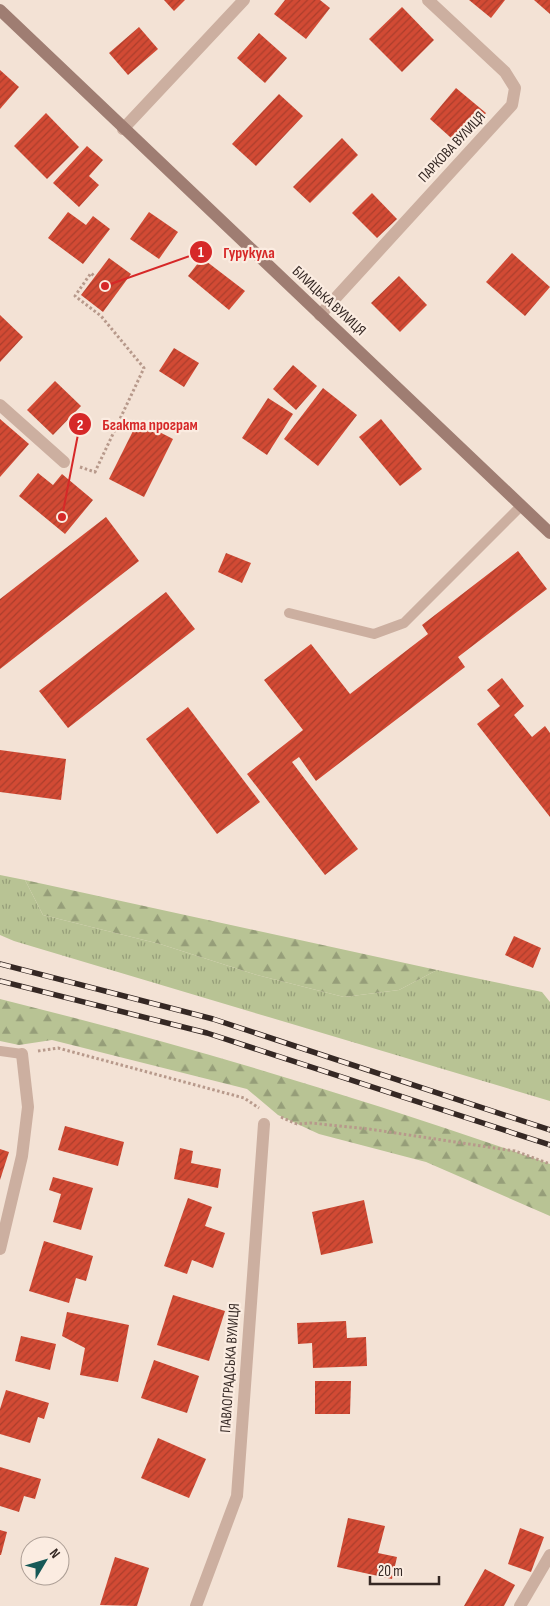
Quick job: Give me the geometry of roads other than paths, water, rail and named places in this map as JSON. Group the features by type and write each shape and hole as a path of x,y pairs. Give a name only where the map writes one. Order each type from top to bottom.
{"main road":[{"name":"БІЛИЦЬКА ВУЛИЦЯ","path":"0,10 550,533"}],"street":[{"path":"124,129 244,0"},
{"name":"ПАРКОВА ВУЛИЦЯ","path":"320,315 512,106 515,88 505,72 428,0"},
{"path":"0,405 64,462"},
{"path":"0,1248 22,1156 28,1107 22,1054"},
{"name":"ПАВЛОГРАДСЬКА ВУЛИЦЯ","path":"196,1606 237,1496 266,1118"},
{"path":"520,1606 550,1555"}],"lane":[{"path":"289,613 374,634 404,623 521,506"},
{"path":"0,1051 22,1054"}],"railway":[{"path":"0,964 213,1019 550,1130"},
{"path":"0,981 207,1033 550,1145"}],"place":[{"name":"Гурукула","path":"105,286"},
{"name":"Бгакта програм","path":"62,517"}]}
